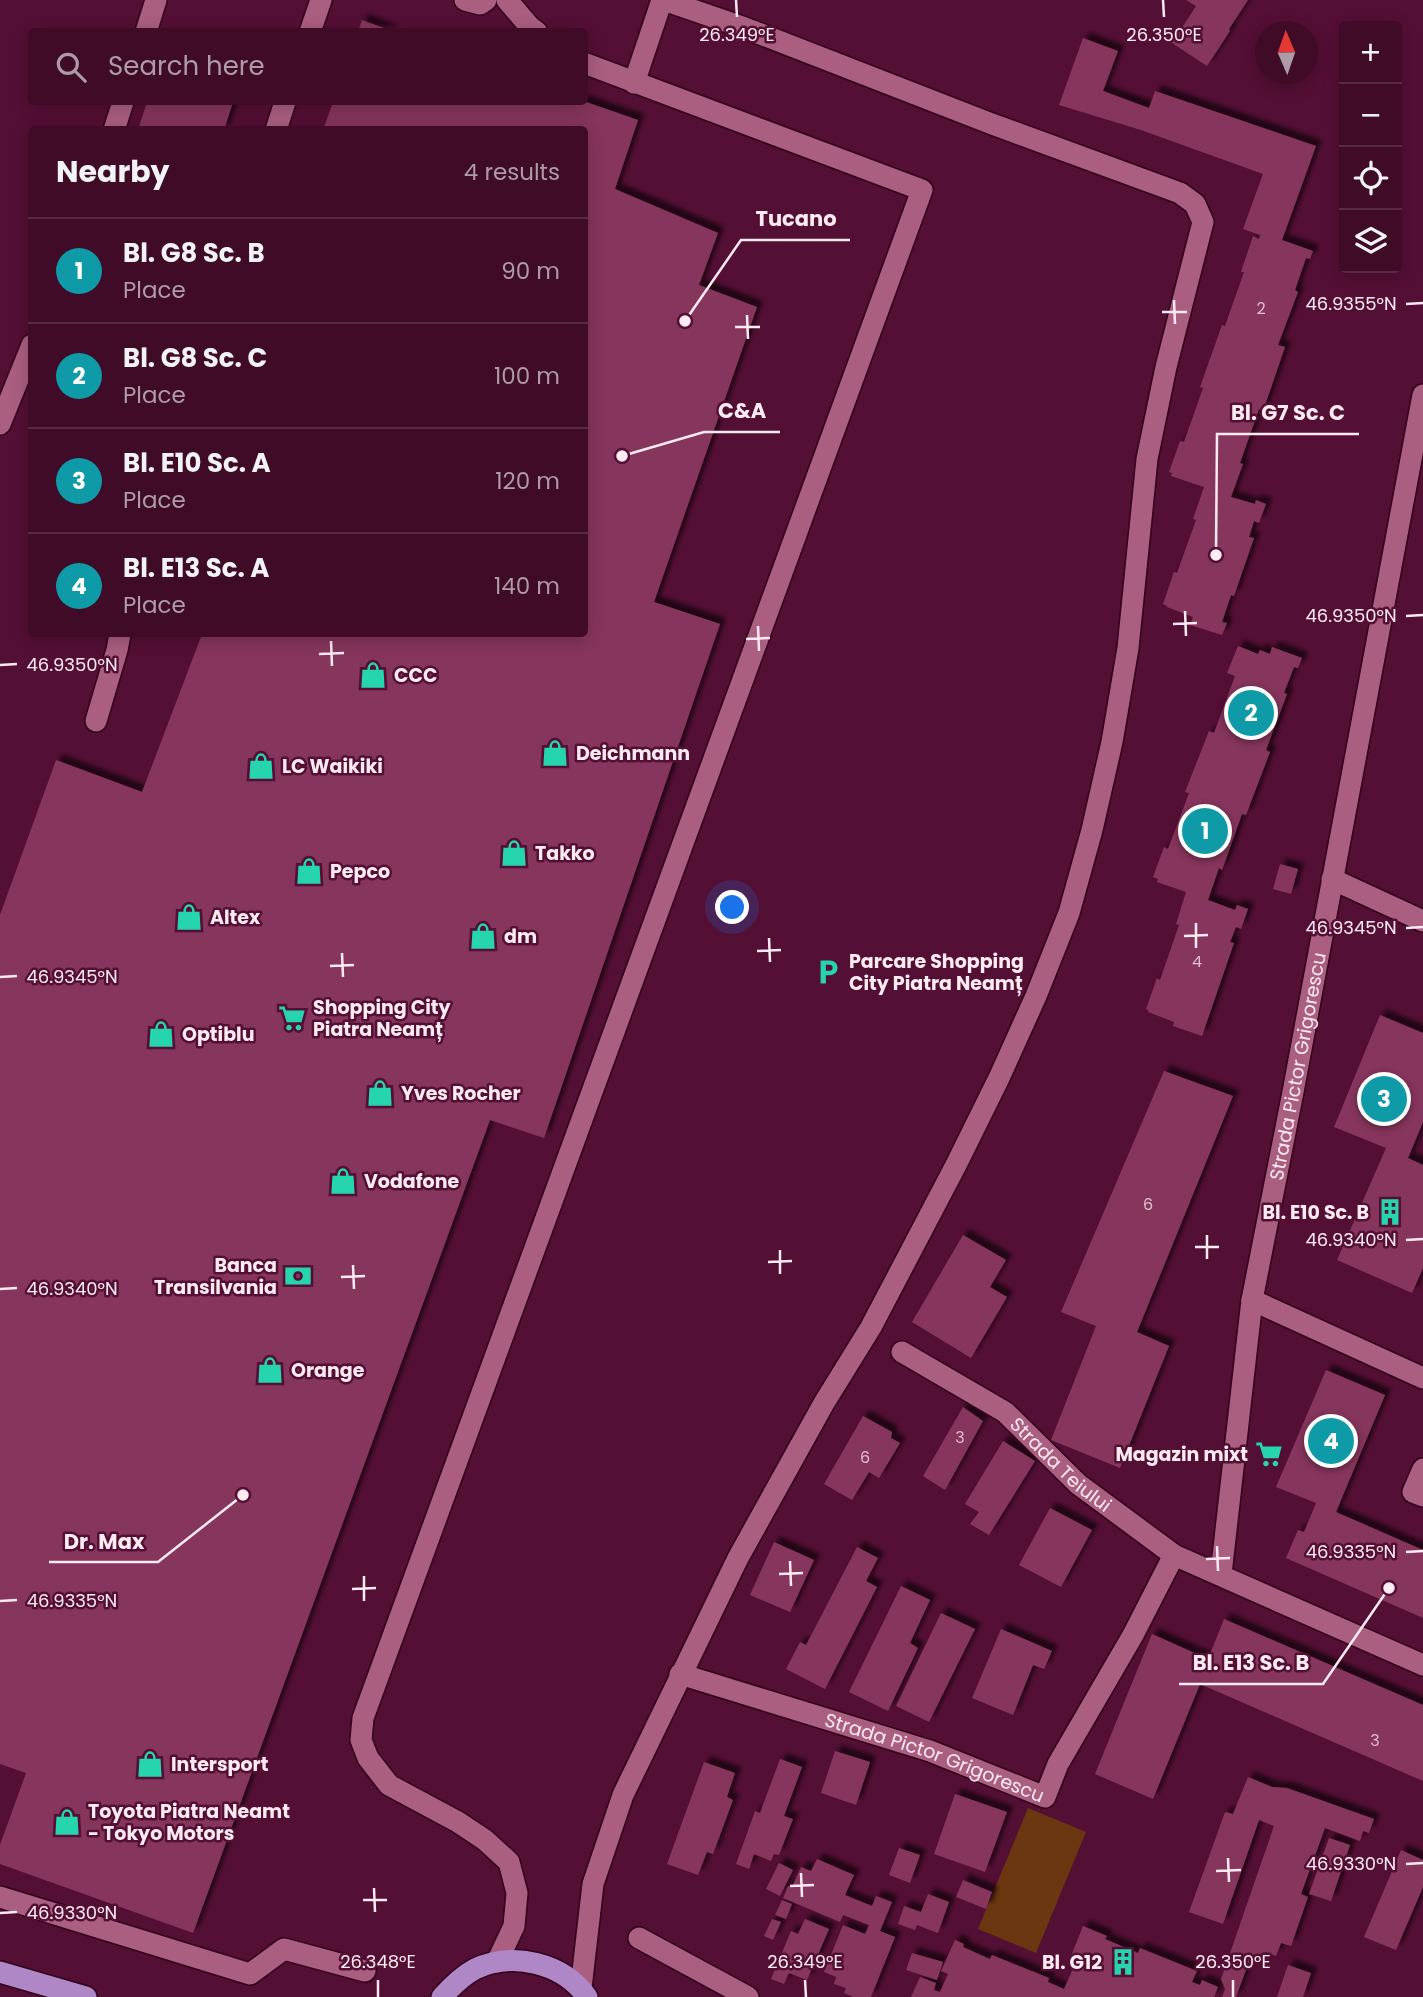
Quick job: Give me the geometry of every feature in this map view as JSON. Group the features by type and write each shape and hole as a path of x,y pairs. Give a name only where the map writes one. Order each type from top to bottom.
{"main road":[{"path":"442,1997 456,1981 476,1969 497,1962 527,1961 556,1970 584,1993"},
{"path":"0,1972 86,1997"}],"street":[{"path":"147,28 156,0"},
{"path":"311,28 321,0"},
{"path":"466,0 480,4 486,0"},
{"path":"507,0 531,28"},
{"path":"584,1993 593,1884 623,1795 738,1559 824,1403 871,1327 927,1223 1010,1055 1069,913 1112,742 1128,648 1147,459 1166,367 1203,222 1195,204 1180,193 992,124 746,28 663,0 634,83"},
{"path":"497,1962 514,1926 517,1893 509,1862 485,1840 458,1822 389,1785 368,1758 361,1740 363,1718 922,190 588,65"},
{"path":"115,126 122,105"},
{"path":"277,126 284,105"},
{"path":"0,424 28,355"},
{"name":"Strada Pictor Grigorescu","path":"1220,1574 1252,1300 1423,395"},
{"path":"96,721 119,637"},
{"path":"1332,879 1423,921"},
{"path":"1252,1300 1423,1378"},
{"name":"Strada Teiului","path":"902,1352 1005,1412 1079,1484 1174,1555 1423,1665"},
{"path":"1423,1469 1413,1492 1423,1496"},
{"name":"Strada Pictor Grigorescu","path":"680,1674 930,1751 1045,1797 1058,1765 1133,1634 1174,1555"},
{"path":"0,1898 250,1974 284,1949 365,1971"},
{"path":"639,1938 748,1997"}],"shaded area":[{"path":"1028,1808 1086,1832 1036,1953 978,1929"}],"building":[{"path":"1186,0 1248,0 1207,66 1172,43 1196,6"},
{"path":"362,20 384,28 359,28"},
{"path":"1083,38 1118,51 1103,91 1149,108 1155,91 1316,146 1282,240 1313,251 1310,259 1306,258 1295,290 1298,292 1278,345 1285,347 1263,411 1259,409 1231,497 1255,504 1256,500 1266,504 1259,523 1254,521 1249,537 1254,538 1222,622 1227,623 1222,635 1190,625 1193,617 1163,604 1196,520 1193,519 1204,487 1171,476 1172,473 1169,472 1180,441 1184,442 1203,388 1200,387 1244,272 1241,272 1253,236 1259,239 1260,235 1243,229 1263,174 1141,130 1059,105"},
{"name":"Shopping City Piatra Neamț","path":"588,103 638,120 615,189 718,233 699,285 757,307 654,602 720,624 544,1138 490,1120 193,1933 0,1864 0,1845 26,1773 0,1764 0,915 56,760 142,792 201,637 588,637 588,126 324,126 332,105 588,105"},
{"path":"146,105 232,105 225,126 139,126"},
{"path":"1238,646 1258,654 1260,650 1270,654 1272,647 1302,658 1298,668 1294,667 1284,693 1287,694 1266,750 1270,752 1246,815 1242,814 1208,900 1235,910 1237,905 1248,909 1241,929 1236,927 1230,942 1234,943 1202,1036 1173,1026 1174,1022 1146,1009 1157,978 1160,980 1179,925 1176,924 1186,892 1157,882 1158,879 1153,877 1164,847 1168,849 1189,793 1185,792 1209,731 1214,733 1235,676 1227,673"},
{"path":"1280,864 1298,869 1291,894 1273,889"},
{"path":"1380,1015 1423,1033 1423,1122 1408,1158 1423,1165 1423,1268 1412,1293 1337,1260 1386,1148 1334,1127"},
{"path":"1164,1071 1233,1096 1137,1332 1169,1346 1120,1468 1051,1440 1096,1326 1061,1312"},
{"path":"963,1235 1006,1260 990,1287 1007,1297 971,1358 912,1322"},
{"path":"1326,1370 1385,1395 1336,1512 1423,1550 1423,1618 1286,1558 1298,1530 1304,1532 1316,1503 1276,1487"},
{"path":"963,1407 983,1421 945,1490 923,1476"},
{"path":"863,1416 892,1432 891,1438 900,1443 879,1478 869,1472 852,1500 824,1484"},
{"path":"1003,1441 1035,1461 989,1535 970,1524 979,1512 965,1504"},
{"path":"1050,1508 1092,1530 1061,1587 1019,1565"},
{"path":"774,1542 814,1560 790,1612 750,1595"},
{"path":"857,1547 878,1558 866,1581 877,1587 825,1689 786,1669 800,1642 806,1645"},
{"path":"901,1586 930,1600 910,1643 918,1648 888,1711 849,1692"},
{"path":"941,1613 975,1629 929,1722 896,1706"},
{"path":"1224,1619 1423,1705 1423,1781 1200,1684 1153,1799 1095,1774 1152,1634 1208,1659"},
{"path":"1001,1629 1052,1651 1044,1669 1033,1665 1013,1715 972,1698"},
{"path":"835,1751 870,1762 856,1805 821,1793"},
{"path":"780,1759 802,1767 784,1816 793,1819 779,1855 774,1854 771,1861 754,1854 749,1869 736,1864 755,1811 760,1813"},
{"path":"704,1762 735,1773 727,1797 733,1800 713,1854 707,1852 698,1875 667,1864"},
{"path":"1248,1777 1374,1819 1369,1833 1363,1831 1360,1841 1325,1828 1301,1894 1308,1897 1291,1946 1281,1943 1276,1956 1265,1952 1262,1960 1251,1956 1236,1997 1222,1997 1225,1989 1221,1979 1274,1826 1259,1820 1223,1924 1189,1912 1225,1812 1233,1814"},
{"path":"955,1794 1007,1812 985,1872 934,1854"},
{"path":"1329,1838 1350,1845 1331,1901 1309,1894"},
{"path":"899,1848 920,1855 910,1883 889,1875"},
{"path":"1401,1850 1423,1860 1423,1887 1396,1950 1364,1937"},
{"path":"817,1859 854,1875 845,1895 872,1906 876,1896 892,1902 880,1931 895,1937 871,1997 853,1997 844,1993 846,1988 834,1984 836,1977 824,1972 843,1925 865,1934 869,1925 843,1915 840,1922 783,1898 788,1886 792,1887 801,1867 811,1871"},
{"path":"779,1863 793,1870 780,1896 766,1889"},
{"path":"963,1880 992,1892 986,1909 956,1897"},
{"path":"928,1894 949,1902 938,1933 917,1925 915,1930 898,1924 904,1906 921,1912"},
{"path":"782,1900 792,1904 786,1919 775,1915"},
{"path":"772,1919 781,1922 773,1940 764,1936"},
{"path":"805,1919 829,1929 807,1980 789,1973 784,1984 771,1979 791,1931 798,1934"},
{"name":"Bl. G12","path":"1083,1926 1138,1953 1140,1948 1197,1971 1192,1982 1200,1985 1202,1980 1218,1987 1214,1997 911,1997 920,1977 936,1983 934,1990 940,1992 948,1974 941,1971 955,1940 964,1944 963,1947 990,1959 992,1955 1049,1978 1048,1982 1064,1989 1075,1964 1069,1961"},
{"path":"912,1953 943,1962 937,1980 906,1970"},
{"path":"1288,1965 1311,1973 1303,1997 1277,1997"}],"place":[{"name":"Tucano","path":"685,321"},
{"name":"C&A","path":"622,456"},
{"name":"Bl. G7 Sc. C","path":"1216,555"},
{"name":"CCC","path":"373,675"},
{"name":"Bl. G8 Sc. C","path":"1251,713"},
{"name":"Deichmann","path":"555,753"},
{"name":"LC Waikiki","path":"261,766"},
{"name":"Bl. G8 Sc. B","path":"1205,831"},
{"name":"Takko","path":"514,853"},
{"name":"Pepco","path":"309,871"},
{"name":"Altex","path":"189,917"},
{"name":"dm","path":"483,936"},
{"name":"Parcare Shopping City Piatra Neamț","path":"828,972"},
{"name":"Shopping City Piatra Neamț","path":"292,1018"},
{"name":"Optiblu","path":"161,1034"},
{"name":"Yves Rocher","path":"380,1093"},
{"name":"Bl. E10 Sc. A","path":"1384,1099"},
{"name":"Vodafone","path":"343,1181"},
{"name":"Bl. E10 Sc. B","path":"1390,1212"},
{"name":"Banca Transilvania","path":"298,1276"},
{"name":"Orange","path":"270,1370"},
{"name":"Bl. E13 Sc. A","path":"1331,1441"},
{"name":"Magazin mixt","path":"1269,1454"},
{"name":"Dr. Max","path":"243,1495"},
{"name":"Bl. E13 Sc. B","path":"1389,1588"},
{"name":"Intersport","path":"150,1764"},
{"name":"Toyota Piatra Neamt - Tokyo Motors","path":"67,1822"},
{"name":"Bl. G12","path":"1123,1962"}]}
